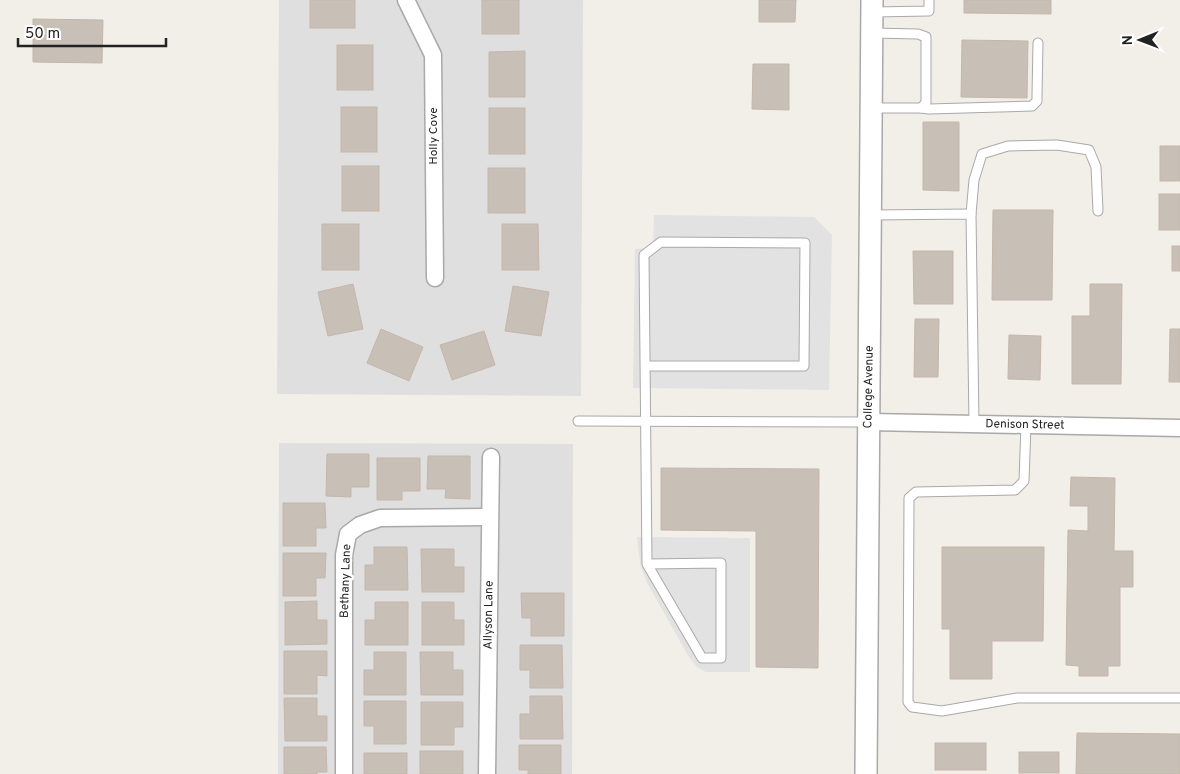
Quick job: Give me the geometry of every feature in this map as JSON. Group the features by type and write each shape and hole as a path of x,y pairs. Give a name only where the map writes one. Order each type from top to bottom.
{"street":[{"name":"Holly Cove","path":"406,0 433,55 435,278"},
{"name":"College Avenue","path":"866,774 872,15"},
{"name":"Denison Street","path":"869,422 1180,428"},
{"name":"Allyson Lane","path":"487,774 491,457"},
{"name":"Bethany Lane","path":"344,774 344,555 348,534 360,525 380,518 489,518"}],"lane":[{"path":"872,15 929,11 929,0"},
{"path":"872,15 926,38 926,103 921,108"},
{"path":"872,108 929,109 1032,106 1037,101 1038,42"},
{"path":"974,424 971,214 974,180 982,154 1008,146 1057,145 1089,150 1096,167 1098,211"},
{"path":"871,215 971,214"},
{"path":"645,366 804,366 805,242 661,242 644,255 645,366 646,421 647,564 702,658 721,658 722,563 647,564"},
{"path":"578,421 869,422"},
{"path":"1026,425 1024,481 1015,490 916,492 908,498 908,702 912,707 942,711 1017,698 1180,698"}],"shaded area":[{"path":"279,0 583,0 581,396 277,394"},
{"path":"654,215 814,217 832,235 829,390 633,388 635,249 653,248"},
{"path":"279,443 573,444 572,774 278,774"},
{"path":"637,537 750,538 750,672 706,672 697,667 689,657 646,581 640,562"}],"building":[{"path":"310,0 355,0 355,28 310,28"},
{"path":"482,0 519,0 519,34 482,34"},
{"path":"759,0 796,0 795,22 759,22"},
{"path":"964,0 1051,0 1051,14 964,13"},
{"path":"33,19 103,20 102,63 33,62"},
{"path":"962,40 1028,41 1027,98 961,97"},
{"path":"337,45 373,45 373,90 337,90"},
{"path":"525,51 525,97 489,97 489,52"},
{"path":"753,64 789,64 789,110 752,109"},
{"path":"341,107 377,107 377,152 341,152"},
{"path":"489,108 525,108 525,154 489,154"},
{"path":"923,122 959,122 959,191 923,190"},
{"path":"1160,146 1180,146 1180,181 1160,181"},
{"path":"342,166 379,166 379,211 342,211"},
{"path":"488,168 525,168 525,213 488,213"},
{"path":"1159,194 1180,194 1180,230 1159,230"},
{"path":"993,210 1053,210 1052,300 992,300"},
{"path":"322,224 359,224 359,270 322,270"},
{"path":"502,224 538,224 539,270 502,270"},
{"path":"1172,246 1180,246 1180,271 1172,271"},
{"path":"913,251 953,251 953,304 914,304"},
{"path":"353,284 363,329 328,336 318,292"},
{"path":"1090,284 1122,284 1121,384 1072,384 1072,316 1090,316"},
{"path":"513,286 549,292 541,336 505,331"},
{"path":"915,319 939,319 938,377 914,377"},
{"path":"381,329 423,347 409,381 367,363"},
{"path":"1170,329 1180,329 1180,382 1169,382"},
{"path":"484,331 495,365 452,380 440,345"},
{"path":"1009,335 1041,336 1040,380 1008,379"},
{"path":"327,454 369,454 369,487 351,487 351,497 326,496"},
{"path":"428,456 470,456 470,499 445,498 446,489 427,489"},
{"path":"377,458 420,458 420,491 402,491 402,500 377,500"},
{"path":"661,468 819,469 818,668 756,667 756,531 661,530"},
{"path":"1071,477 1115,478 1114,551 1133,551 1133,587 1120,587 1120,666 1108,666 1108,676 1079,676 1079,666 1066,665 1068,530 1088,531 1088,506 1070,506"},
{"path":"283,503 325,503 326,528 316,528 316,546 283,546"},
{"path":"374,547 407,547 408,590 365,590 365,565 374,565"},
{"path":"942,547 1044,547 1043,641 992,641 992,679 950,679 950,629 942,629"},
{"path":"421,549 454,549 454,567 464,567 464,592 422,592"},
{"path":"283,553 326,553 325,578 316,578 316,596 283,596"},
{"path":"521,593 564,593 564,636 531,636 531,618 522,618"},
{"path":"317,601 317,620 327,620 327,644 285,645 285,602"},
{"path":"375,602 408,602 408,645 365,645 365,620 375,620"},
{"path":"422,602 454,602 454,620 464,620 464,645 422,645"},
{"path":"520,645 562,645 563,688 530,688 530,670 520,670"},
{"path":"284,651 327,651 327,676 317,675 317,694 284,694"},
{"path":"374,652 406,652 406,695 364,695 364,670 374,670"},
{"path":"420,652 453,652 453,670 463,670 463,695 421,695"},
{"path":"530,696 562,696 563,739 520,739 520,714 530,714"},
{"path":"284,698 317,698 317,716 327,716 327,741 285,741"},
{"path":"364,701 406,701 406,744 374,744 374,726 364,726"},
{"path":"421,702 463,702 463,727 454,727 454,745 421,745"},
{"path":"1077,733 1180,734 1180,774 1076,774"},
{"path":"935,743 986,743 986,770 935,770"},
{"path":"519,745 561,745 561,774 528,774 528,770 519,770"},
{"path":"284,747 326,747 327,772 317,772 317,774 284,774"},
{"path":"420,751 463,751 463,774 420,774"},
{"path":"1019,752 1059,752 1059,773 1019,773"},
{"path":"364,753 407,753 407,774 364,774"}]}
